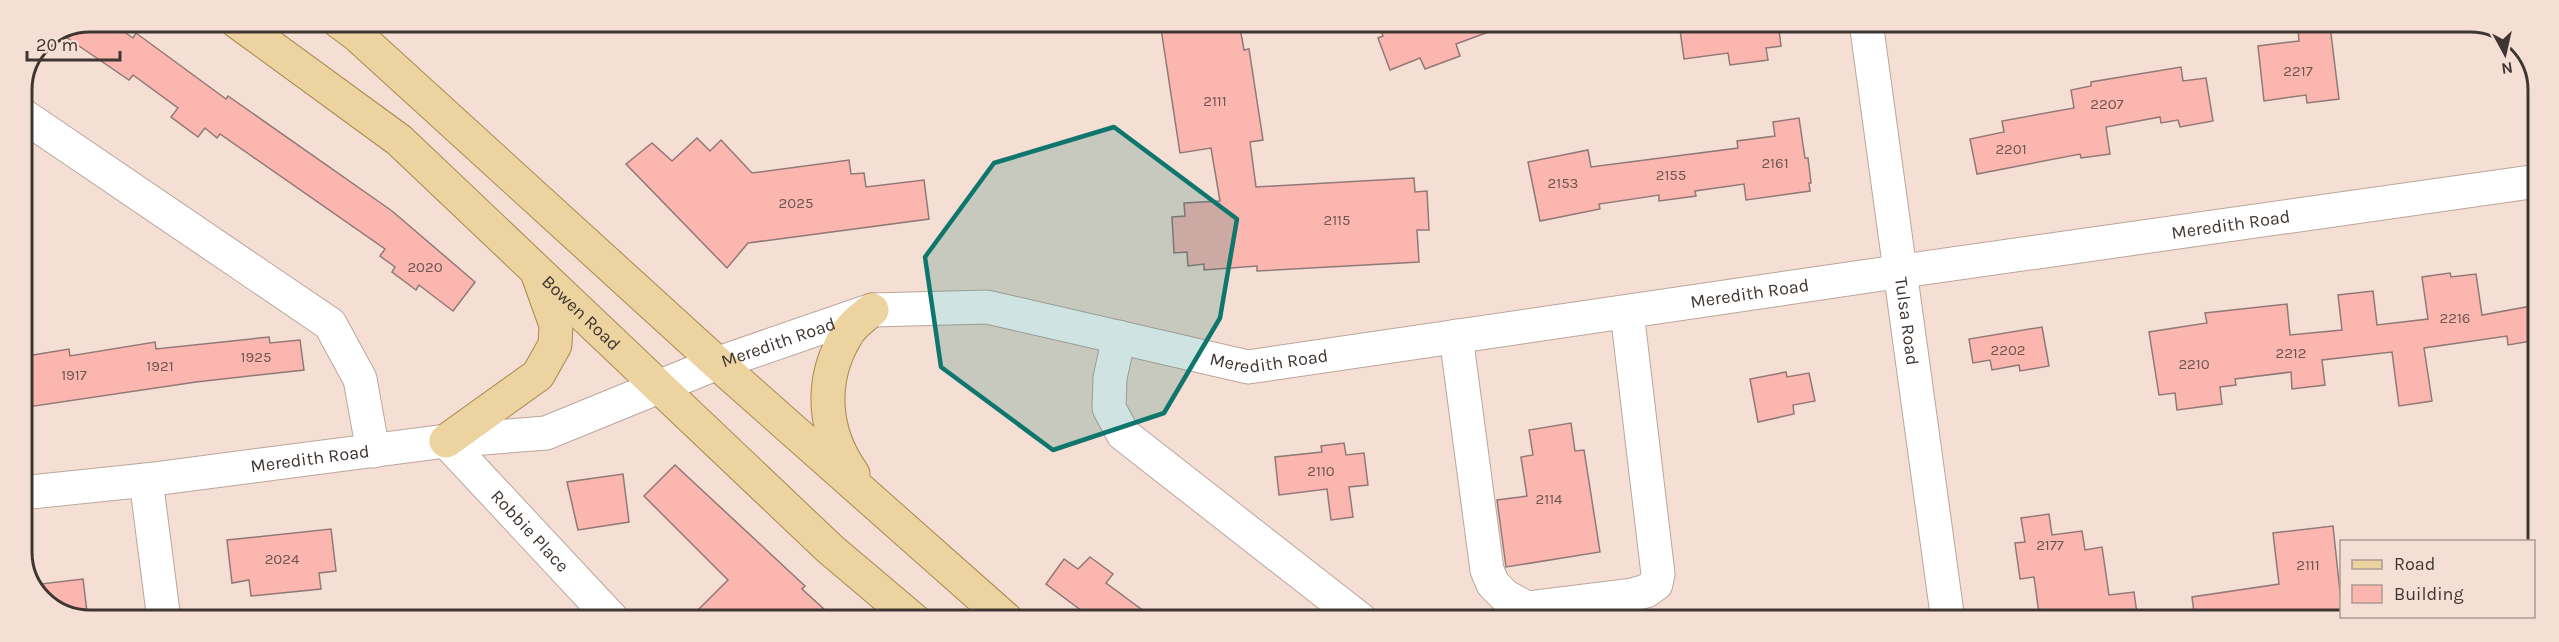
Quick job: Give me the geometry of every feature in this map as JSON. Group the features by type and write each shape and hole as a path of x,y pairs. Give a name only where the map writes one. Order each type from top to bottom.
{"main road":[{"name":"Bowen Road","path":"251,32 399,140 830,549 902,610"},
{"path":"353,32 717,363 995,610"},
{"path":"446,441 538,375 555,345 556,325 535,267"},
{"path":"871,500 840,457 830,424 827,381 846,334 872,309"}],"street":[{"name":"Tulsa Road","path":"1867,32 1902,271 1947,610"},
{"path":"32,121 330,324 360,379 373,451"},
{"name":"Meredith Road","path":"32,492 146,480 446,441 546,433 717,363 872,309 987,307 1248,367 2527,183"},
{"path":"1456,336 1487,570 1493,584 1505,596 1527,608 1632,595 1646,591 1656,584 1658,574 1627,312"},
{"path":"1119,338 1110,378 1108,408 1123,434 1347,610"},
{"name":"Robbie Place","path":"446,441 604,610"},
{"path":"146,480 163,610"}],"highlighted area":[{"path":"1114,127 1237,219 1220,318 1164,413 1053,450 941,367 925,257 994,163"}],"building":[{"path":"89,32 124,32 133,38 136,33 226,99 228,96 392,211 475,282 453,311 419,285 416,290 392,272 395,267 380,256 385,249 220,134 217,138 205,128 198,137 171,117 178,108 133,75 129,80 66,37"},
{"path":"1162,32 1241,32 1244,50 1249,49 1263,140 1250,142 1256,187 1414,178 1415,192 1427,191 1429,230 1417,230 1419,262 1257,271 1257,266 1204,270 1204,264 1188,266 1187,252 1174,253 1172,217 1185,216 1184,203 1220,201 1211,148 1180,153"},
{"path":"1382,32 1488,32 1456,44 1460,56 1425,69 1420,58 1390,70 1378,38 1383,36"},
{"path":"1680,32 1779,32 1781,46 1766,48 1768,60 1730,65 1728,53 1684,59"},
{"path":"2298,32 2331,32 2339,99 2307,103 2306,95 2264,101 2258,46 2299,41"},
{"path":"2181,67 2183,81 2206,78 2213,121 2180,127 2178,120 2161,123 2160,117 2106,127 2110,154 2081,158 2080,154 1977,174 1970,139 2004,132 2002,121 2074,108 2071,90 2091,86 2091,82"},
{"path":"1799,118 1805,158 1808,158 1810,191 1746,200 1744,184 1695,191 1696,196 1659,201 1659,195 1599,204 1600,209 1540,221 1528,162 1588,150 1591,167 1738,148 1737,141 1775,136 1773,122"},
{"path":"697,138 710,151 721,140 752,173 849,160 851,174 864,173 866,187 924,180 929,219 748,243 727,268 626,164 652,143 672,161"},
{"path":"2450,273 2451,277 2476,274 2482,315 2527,307 2528,342 2508,345 2507,336 2424,348 2432,401 2399,406 2392,352 2322,360 2325,385 2292,389 2291,372 2235,379 2236,385 2220,387 2222,404 2177,410 2175,393 2159,395 2149,332 2207,323 2205,313 2287,304 2290,335 2342,330 2338,295 2373,291 2377,325 2428,319 2422,277"},
{"path":"2042,327 2049,366 2020,371 2019,365 1992,370 1990,360 1973,363 1969,339"},
{"path":"269,337 270,343 300,340 304,370 196,382 32,406 32,355 69,349 70,356 155,342 156,349"},
{"path":"1786,372 1787,377 1809,373 1815,401 1793,405 1794,414 1758,422 1750,379"},
{"path":"1571,423 1575,451 1584,450 1600,552 1506,567 1497,500 1527,496 1521,457 1533,455 1529,430"},
{"path":"1344,443 1346,455 1364,453 1368,485 1349,487 1353,517 1331,520 1327,489 1279,495 1275,457 1322,452 1321,446"},
{"path":"675,465 805,586 802,589 825,610 698,610 728,580 644,496"},
{"path":"623,474 629,522 578,530 567,482"},
{"path":"2049,514 2052,535 2082,531 2085,550 2102,547 2109,595 2134,592 2136,610 2038,610 2034,577 2020,579 2015,543 2025,542 2021,518"},
{"path":"2333,526 2340,610 2194,610 2192,597 2279,584 2273,533"},
{"path":"331,529 336,571 319,573 321,589 251,596 249,580 232,583 227,540"},
{"path":"1090,557 1113,574 1106,583 1142,610 1081,610 1046,584 1064,559 1078,569"},
{"path":"83,579 87,610 60,603 40,584"}]}
